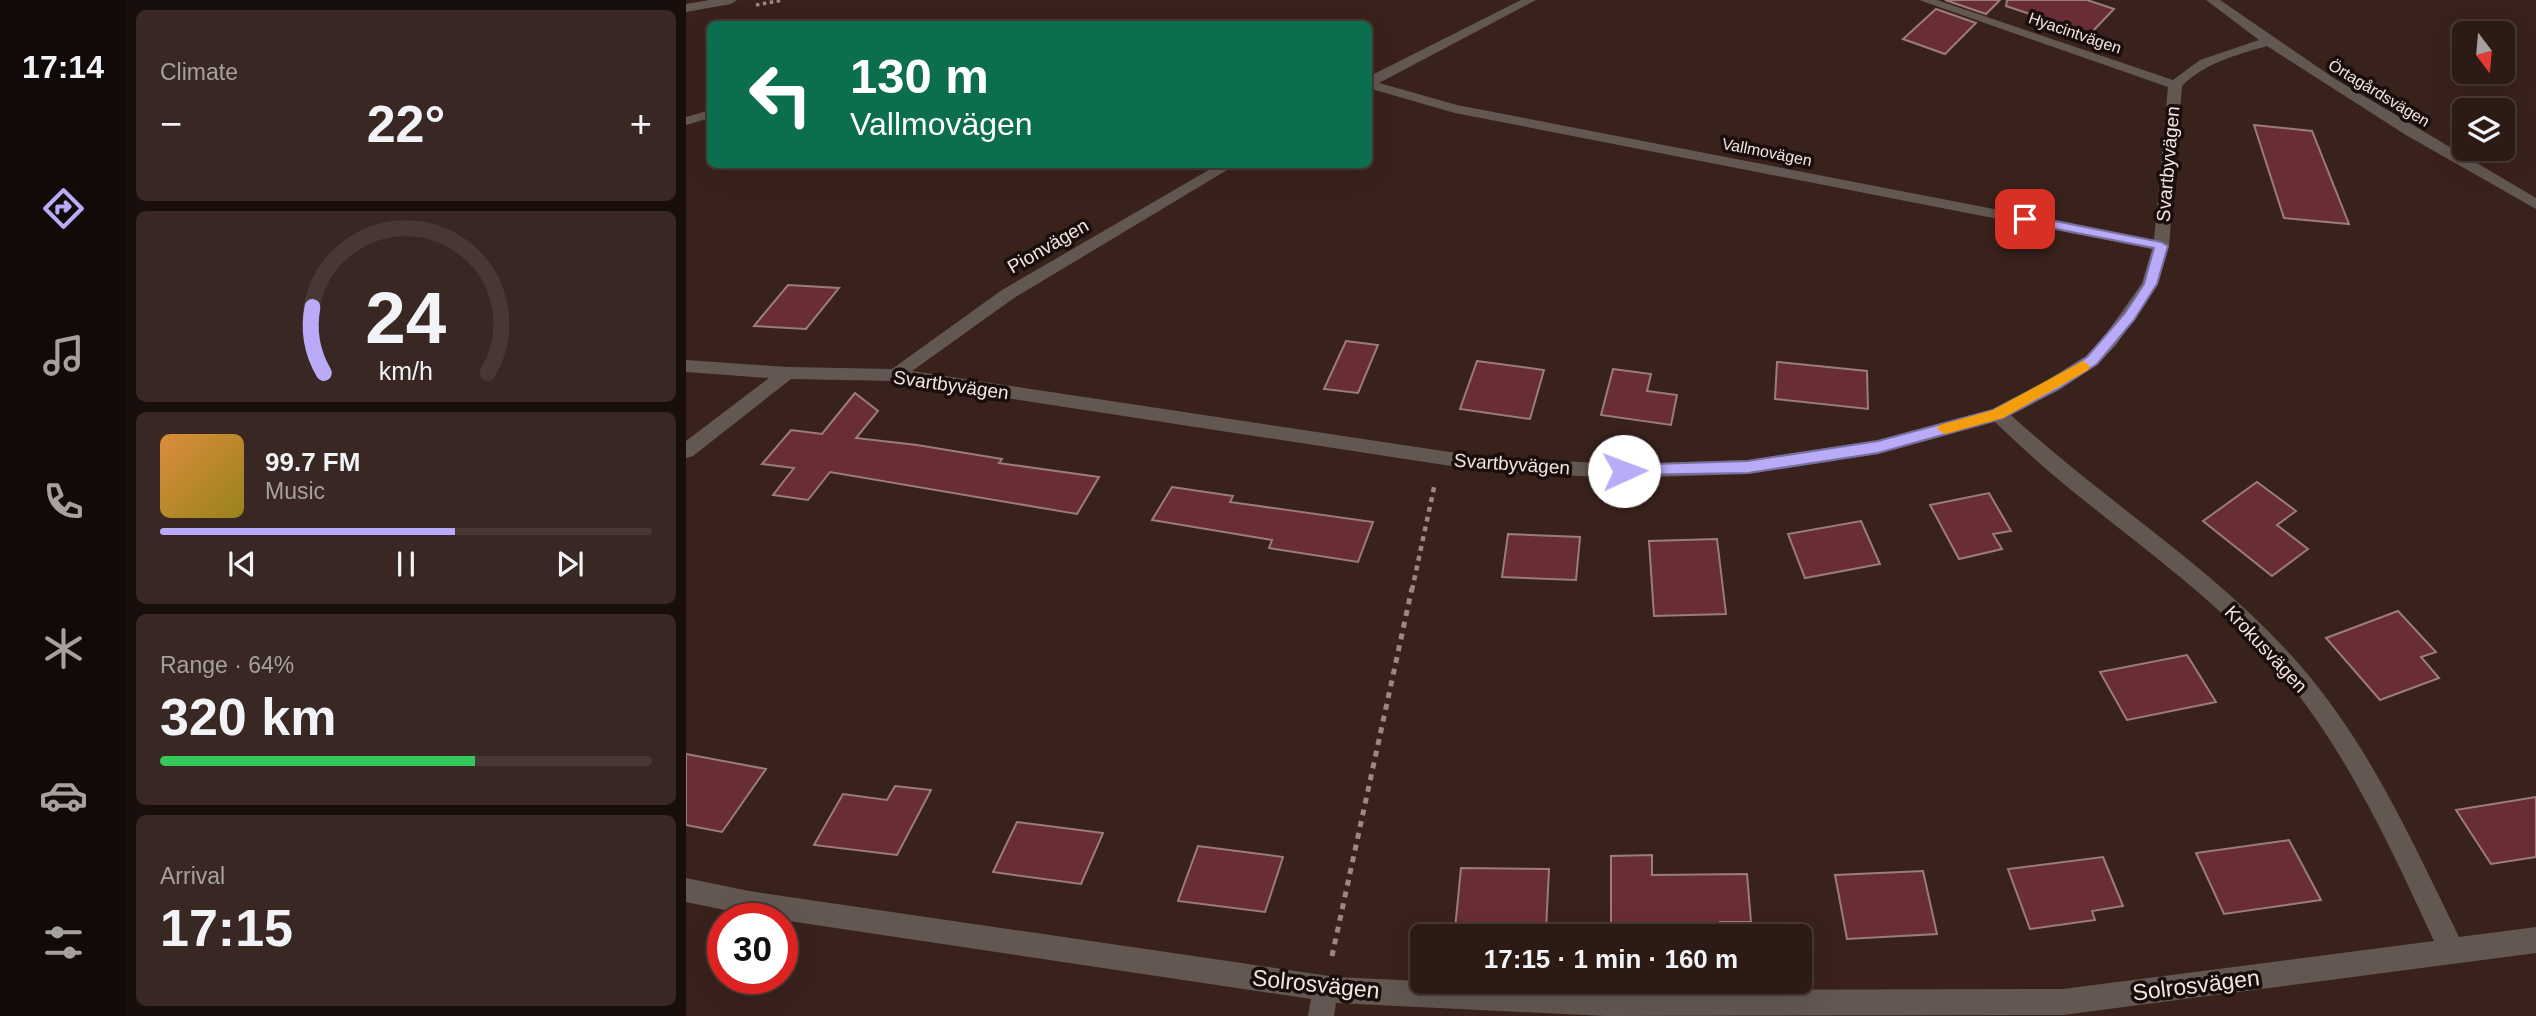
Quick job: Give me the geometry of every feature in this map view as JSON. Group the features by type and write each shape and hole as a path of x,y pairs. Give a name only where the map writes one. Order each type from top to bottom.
{"street":[{"path":"686,8 732,0"},
{"path":"1372,81 1530,0"},
{"name":"Hyacintvägen","path":"1925,0 2175,85"},
{"name":"Örtagårdsvägen","path":"2212,0 2266,42 2413,134 2536,204"},
{"name":"Svartbyvägen","path":"686,366 787,373 895,375 1490,465 1624,471 1748,467 1878,447 1998,414 2053,385 2092,360 2129,316 2150,284 2161,246 2175,85 2182,77 2206,63 2266,42"},
{"name":"Vallmovägen","path":"1372,84 1455,109 2161,246"},
{"path":"686,121 707,115"},
{"name":"Pionvägen","path":"895,375 1008,294 1223,168"},
{"path":"686,451 787,373"},
{"name":"Krokusvägen","path":"1998,414 2058,468 2165,552 2272,650 2318,705 2381,802 2453,952"},
{"name":"Solrosvägen","path":"686,890 762,905 1326,988 1607,1003 2063,1002 2536,940"},
{"path":"1321,1016 1326,988"}],"path":[{"path":"1326,988 1441,459"}],"building":[{"path":"1945,0 2000,0 1986,14"},
{"path":"2007,0 2087,0 2114,9 2090,34 2006,6"},
{"path":"1936,9 1976,23 1945,54 1903,39"},
{"path":"2254,125 2312,131 2349,224 2284,218"},
{"path":"788,285 839,288 806,329 754,326"},
{"path":"1346,341 1378,345 1358,393 1324,389"},
{"path":"1477,361 1544,370 1530,419 1460,409"},
{"path":"1777,362 1867,371 1868,409 1775,399"},
{"path":"1613,369 1651,374 1647,391 1677,395 1671,425 1601,415"},
{"path":"855,393 878,411 856,438 917,445 1002,459 999,463 1099,477 1077,514 830,472 808,500 773,495 794,468 762,464 791,430 822,434"},
{"path":"2257,482 2296,511 2277,525 2308,549 2272,576 2203,521"},
{"path":"1172,487 1233,496 1230,502 1373,522 1358,562 1269,548 1272,540 1152,520"},
{"path":"1989,493 2011,531 1993,534 2002,549 1959,559 1930,505"},
{"path":"1861,521 1880,564 1805,578 1788,534"},
{"path":"1508,534 1580,537 1576,580 1502,577"},
{"path":"1717,539 1726,614 1654,616 1649,541"},
{"path":"2398,611 2436,652 2421,657 2439,678 2380,700 2326,638"},
{"path":"2187,655 2216,702 2127,720 2100,672"},
{"path":"686,754 766,769 722,832 686,825"},
{"path":"895,786 931,790 897,855 814,845 843,794 887,800"},
{"path":"2536,797 2536,857 2491,864 2456,810"},
{"path":"1017,822 1103,833 1081,884 993,872"},
{"path":"2289,840 2321,900 2224,914 2196,853"},
{"path":"1198,846 1283,857 1265,912 1178,901"},
{"path":"1652,855 1652,875 1747,874 1751,922 1611,924 1611,856"},
{"path":"2103,857 2123,906 2092,911 2095,920 2030,929 2008,869"},
{"path":"1461,868 1549,869 1546,924 1455,924"},
{"path":"1923,871 1937,934 1847,939 1835,875"}],"slow traffic":[{"path":"1945,429 1998,414 2083,366"}],"route":[{"path":"1624,471 1748,467 1878,447 1998,414 2053,385 2092,360 2110,341 2150,284 2161,246 2025,219"}]}
